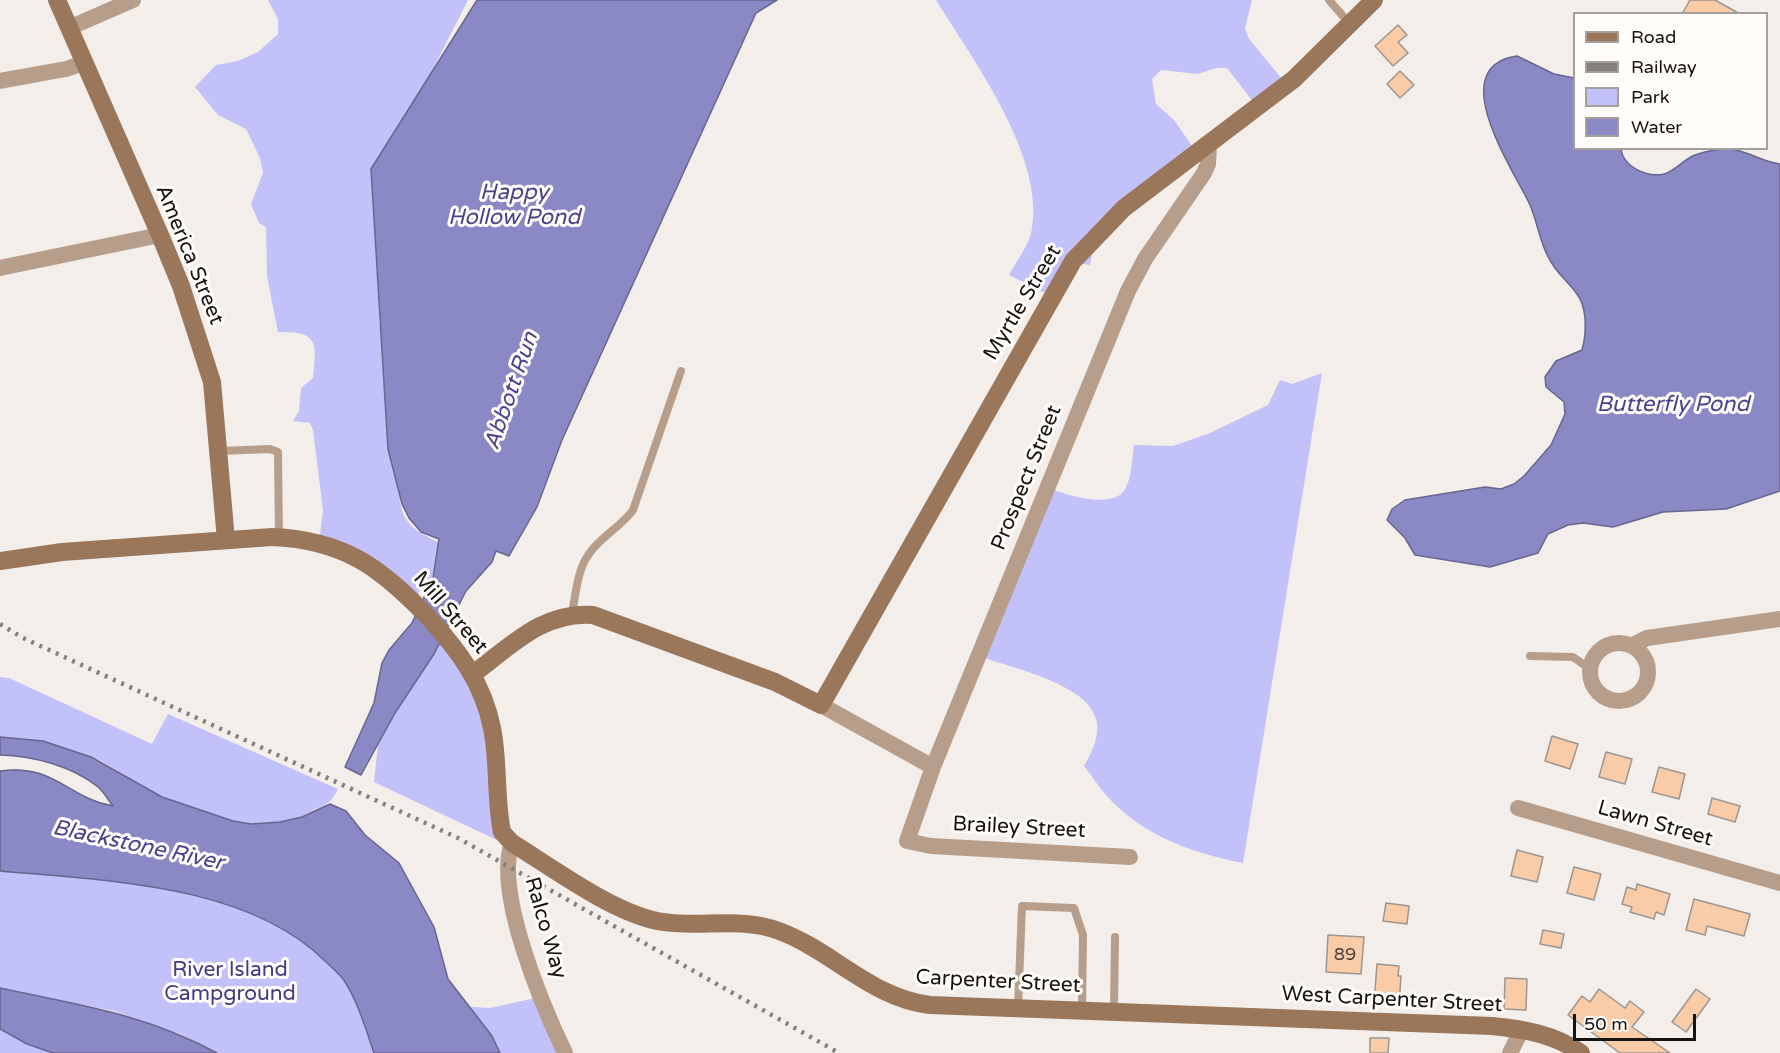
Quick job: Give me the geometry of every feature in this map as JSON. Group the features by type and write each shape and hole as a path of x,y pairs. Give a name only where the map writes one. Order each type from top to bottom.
{"street":[{"name":"America Street","path":"57,0 71,27 84,63 181,286 212,382 226,540"},
{"path":"71,27 133,0"},
{"name":"Myrtle Street","path":"821,705 1072,261 1124,208 1294,79 1369,4"},
{"path":"0,81 84,63"},
{"name":"Prospect Street","path":"907,841 933,767 1128,291 1144,259 1204,173 1208,164 1209,145"},
{"path":"0,268 160,235"},
{"name":"Mill Street","path":"0,561 62,552 226,540 297,538 339,550 375,568 403,591 451,642 473,674 550,619 572,613 609,619 776,681 933,767"},
{"path":"1631,646 1647,638 1780,619"},
{"path":"1612,644 1631,646 1640,652 1648,670 1643,687 1629,699 1621,701 1603,696 1592,682 1590,669 1595,655 1612,644"},
{"path":"473,674 492,728 502,832 512,843"},
{"name":"Lawn Street","path":"1518,808 1780,884"},
{"name":"Brailey Street","path":"907,841 930,846 1130,857"},
{"name":"Carpenter Street","path":"512,843 613,904 643,917 670,923 767,927 790,935 894,996 930,1005 1197,1014"},
{"name":"Ralco Way","path":"512,843 506,873 522,941 565,1053"},
{"name":"West Carpenter Street","path":"1197,1014 1522,1029 1550,1036 1581,1053"},
{"path":"1510,1053 1522,1029"}],"lane":[{"path":"1329,0 1350,24"},
{"path":"572,613 580,574 589,553 624,522 633,510 681,371"},
{"path":"219,451 270,449 278,452 279,538"},
{"path":"1530,656 1573,657 1590,669"},
{"path":"1018,1008 1022,906 1074,908 1083,935 1082,1010"},
{"path":"1114,1011 1115,937"}],"green space":[{"path":"268,0 468,0 395,144 386,297 379,321 387,330 400,501 405,518 410,524 443,545 436,576 421,588 413,606 372,574 318,551 323,511 313,430 310,423 293,421 299,411 301,388 313,378 314,347 308,337 301,334 278,332 267,276 266,227 259,223 251,204 263,173 260,158 246,129 218,115 195,87 216,65 238,61 258,52 278,34 278,19"},
{"path":"936,0 1252,0 1245,28 1249,39 1287,85 1258,108 1227,68 1216,68 1198,74 1161,70 1152,79 1156,104 1174,120 1197,153 1093,248 1090,265 1079,263 1053,297 1009,275 1031,234 1033,205 1029,175 1004,112"},
{"path":"1322,373 1243,863 1176,844 1130,818 1108,797 1084,766 1094,746 1097,723 1092,710 1082,698 1050,680 985,658 1054,490 1090,499 1101,500 1118,496 1124,491 1129,481 1134,445 1173,446 1210,433 1268,405 1280,380 1292,384"},
{"path":"436,639 467,671 496,737 503,843 374,782 378,745 385,720"},
{"path":"0,677 9,678 152,744 168,714 338,789 326,804 289,821 268,824 246,823 201,812 159,795 106,764 82,753 48,744 0,737"},
{"name":"River Island Campground","path":"0,871 128,883 216,901 256,916 294,936 341,976 358,1007 374,1053 217,1053 180,1034 114,1011 0,988"},
{"path":"540,997 564,1053 489,1053 458,1006 490,1008"},
{"path":"0,1029 27,1044 53,1053 0,1053"}],"water":[{"name":"Happy Hollow Pond","path":"477,0 777,0 756,13 562,440 537,507 509,556 496,551 492,562 466,591 434,654 395,713 361,775 345,767 374,703 382,663 389,650 412,623 433,578 439,539 421,532 409,518 402,504 388,449 371,169"},
{"name":"Butterfly Pond","path":"1517,56 1554,74 1573,78 1573,150 1621,150 1626,161 1636,169 1657,175 1676,168 1695,155 1715,150 1737,150 1780,164 1780,491 1726,509 1663,512 1613,527 1583,523 1568,525 1548,534 1538,553 1490,567 1415,555 1405,538 1387,520 1392,509 1405,500 1485,487 1501,489 1514,484 1524,476 1551,445 1565,414 1564,402 1546,387 1545,377 1556,361 1582,350 1585,326 1581,301 1549,258 1530,205 1490,122 1484,99 1485,79 1495,64"},
{"name":"Blackstone River","path":"0,737 43,741 91,757 162,797 233,821 251,824 280,822 302,817 330,804 346,811 365,835 399,863 434,927 448,979 492,1036 500,1053 374,1053 358,1007 341,976 294,936 256,916 216,901 128,883 0,871 0,771 34,772 84,796 113,806 98,787 65,768 26,757 0,755"},
{"path":"0,988 84,1005 137,1019 190,1039 217,1053 53,1053 27,1044 0,1029"}],"building":[{"path":"1690,0 1715,0 1736,12 1683,12"},
{"path":"1398,25 1407,35 1398,42 1408,53 1393,66 1375,46"},
{"path":"1400,71 1414,85 1400,98 1387,84"},
{"path":"1552,736 1578,744 1570,769 1545,761"},
{"path":"1606,752 1632,759 1625,784 1599,777"},
{"path":"1659,767 1685,774 1679,799 1652,792"},
{"path":"1712,798 1740,806 1735,822 1708,814"},
{"path":"1517,850 1543,857 1537,882 1511,876"},
{"path":"1574,867 1601,874 1594,900 1567,893"},
{"path":"1637,884 1670,894 1664,915 1656,912 1654,919 1630,912 1632,907 1622,904 1627,887 1636,890"},
{"path":"1694,899 1750,914 1744,936 1707,926 1705,935 1686,930"},
{"path":"1386,903 1409,906 1407,924 1383,921"},
{"path":"1543,930 1564,934 1561,948 1540,944"},
{"path":"1328,935 1364,937 1361,974 1326,972"},
{"path":"1377,964 1399,966 1398,976 1401,976 1399,1005 1374,1003"},
{"path":"1505,978 1527,979 1526,1010 1504,1009"},
{"path":"1599,989 1625,1008 1630,1001 1644,1012 1632,1027 1670,1053 1620,1053 1568,1015 1582,996 1590,1002"},
{"path":"1696,989 1710,999 1686,1032 1672,1022"},
{"path":"1370,1038 1389,1038 1388,1053 1370,1053"}],"railway":[{"path":"0,624 23,638 458,838 839,1053"}],"water label":[{"name":"Abbott Run","path":"512,391"}]}
